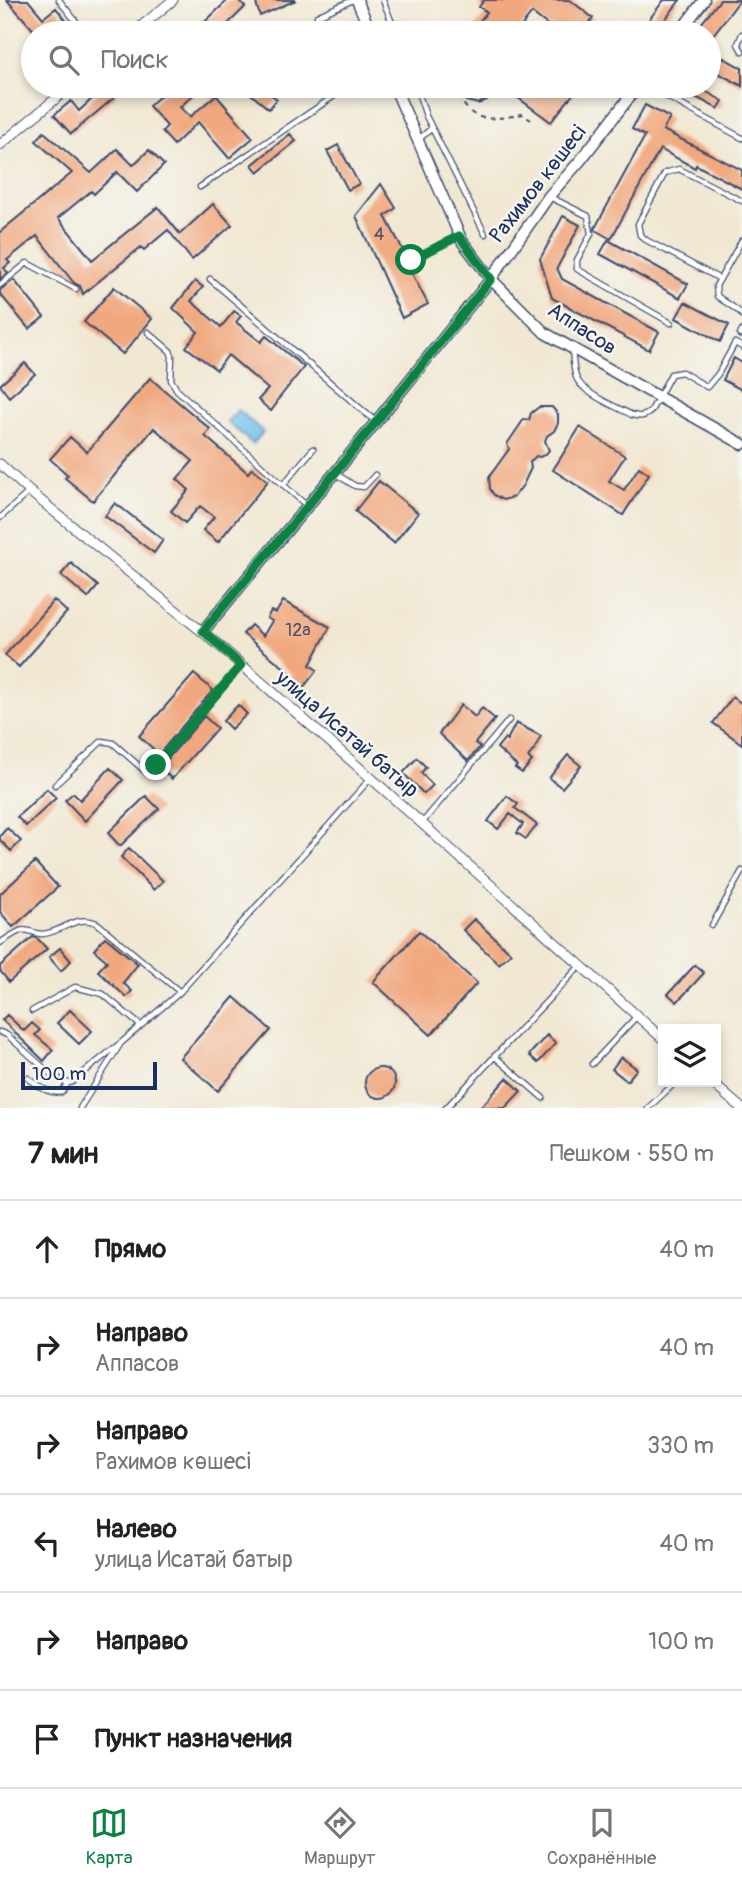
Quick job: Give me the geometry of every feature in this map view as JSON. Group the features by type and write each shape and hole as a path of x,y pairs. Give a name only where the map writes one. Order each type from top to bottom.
{"street":[{"path":"148,21 173,0"},
{"path":"355,0 365,21"},
{"path":"688,21 704,0"},
{"path":"0,145 57,98"},
{"name":"Аппасов","path":"399,98 459,236 491,279 545,333 742,444"},
{"name":"Рахимов көшесі","path":"203,631 335,473 491,279 549,197 580,162 629,98"},
{"name":"улица Исатай батыр","path":"0,464 29,491 203,631 658,1035"},
{"path":"717,1087 741,1108"}],"lane":[{"path":"59,0 76,21"},
{"path":"317,16 355,0"},
{"path":"383,0 391,21"},
{"path":"742,34 738,44 742,51"},
{"path":"200,187 331,98"},
{"path":"421,98 432,128 485,234"},
{"path":"669,98 742,138"},
{"path":"418,140 432,128"},
{"path":"720,279 646,240 640,235 638,224 665,173 679,169 742,201"},
{"path":"549,197 588,216 591,234 578,260 577,270 671,323"},
{"path":"411,260 459,236"},
{"path":"742,240 716,286 717,296 742,315"},
{"path":"0,285 27,262 76,289"},
{"path":"210,279 376,422"},
{"path":"148,332 170,351 171,380 177,390 307,507"},
{"path":"572,349 576,377 580,385 632,415 640,416 651,411 671,374 682,372 707,387 718,374 735,343 742,347"},
{"path":"283,485 313,449"},
{"path":"335,473 355,486 364,487 375,475"},
{"path":"0,519 29,491"},
{"path":"55,785 102,741 113,743 146,772 156,765 241,665"},
{"path":"422,823 509,720"},
{"path":"29,1079 51,1092 62,1092 68,1083 141,1027 180,992 371,778"},
{"path":"712,925 742,870"},
{"path":"0,943 26,929 43,934 88,919 97,923 180,992"},
{"path":"446,1108 580,965"},
{"path":"32,1011 75,987 103,994 141,1027"},
{"path":"592,1064 637,1016"},
{"path":"0,1032 7,1035 53,1076 68,1083"},
{"path":"80,1108 121,1043"},
{"path":"494,1056 543,1098"},
{"path":"648,1108 671,1087"}],"path":[{"path":"460,98 469,111 482,118 497,120 522,114 531,120"}],"water":[{"path":"238,410 263,432 253,444 227,422"}],"building":[{"path":"7,0 28,0 43,18 56,8 66,21 25,21"},
{"path":"228,0 238,0 245,7 231,21 206,21"},
{"path":"255,0 296,0 260,16"},
{"path":"484,0 570,0 593,18 591,21 542,21 532,13 526,21 480,21 487,12 479,7"},
{"path":"664,0 680,0 664,21 648,21"},
{"path":"720,0 740,0 721,25 721,21 703,21"},
{"path":"721,57 742,68 742,86 721,75"},
{"path":"93,98 114,98 71,134 54,115 71,101 79,111"},
{"path":"158,98 190,98 180,107 190,117 212,98 219,98 253,138 229,158 198,122 174,145 162,132 167,126 149,106"},
{"path":"256,98 277,99 269,109"},
{"path":"465,98 489,98 478,104 466,101"},
{"path":"518,98 570,98 551,122"},
{"path":"697,98 718,98 723,101 718,109"},
{"path":"645,105 670,118 663,130 742,170 742,189 660,149 611,239 595,228 645,136 632,129"},
{"path":"44,132 91,173 117,149 133,165 149,150 164,165 137,192 117,172 94,194 91,191 58,218 92,260 158,207 180,234 213,204 232,225 192,260 168,230 144,250 141,247 83,294 80,286 74,283 37,236 7,260 10,263 4,268 8,273 0,279 0,232 72,173 36,141"},
{"path":"290,134 296,141 258,172 252,165"},
{"path":"338,145 359,184 348,190 327,151"},
{"path":"381,184 396,208 385,216 428,304 402,318 356,216"},
{"path":"563,216 580,225 557,268 562,279 659,332 649,350 552,298 540,259"},
{"path":"608,240 688,284 680,298 600,254"},
{"path":"14,280 44,317 29,329 0,294 0,290"},
{"path":"195,281 203,287 191,301 221,327 234,311 241,316 236,322 261,342 266,336 304,367 271,411 258,400 268,389 228,355 217,370 186,347 198,332 173,308"},
{"path":"114,287 152,319 123,354 84,322"},
{"path":"685,302 729,325 720,342 676,318"},
{"path":"734,358 742,363 742,390 723,380"},
{"path":"25,363 35,374 9,397 0,385"},
{"path":"150,378 210,429 205,436 248,473 252,468 268,481 218,542 203,530 214,517 200,506 185,523 171,511 189,490 177,479 193,461 154,428 93,501 65,478 68,475 50,459 70,437 87,452"},
{"path":"539,407 552,407 558,414 558,423 545,441 549,450 530,462 531,468 514,497 503,500 490,489 489,477 509,449 507,444 524,419 529,420 531,413"},
{"path":"580,427 625,456 609,481 624,490 639,467 649,474 623,515 553,470"},
{"path":"379,481 418,513 394,543 355,511"},
{"path":"115,503 163,540 154,553 105,516"},
{"path":"71,563 98,586 88,598 61,575"},
{"path":"54,600 67,612 19,667 5,655"},
{"path":"283,601 330,627 310,665 317,670 303,688 291,678 293,675 243,634 251,625 263,636 272,621 267,618 271,611 276,613"},
{"path":"194,674 213,690 159,754 139,736"},
{"path":"733,697 742,704 742,744 713,723"},
{"path":"238,705 247,714 231,729 223,721"},
{"path":"461,705 475,717 482,708 495,719 475,743 480,747 468,761 439,734"},
{"path":"204,716 217,728 172,779 160,768"},
{"path":"516,723 541,736 528,757 532,761 522,773 497,748 505,738 507,740"},
{"path":"568,755 581,766 562,788 549,778"},
{"path":"417,758 426,767 421,773 433,785 424,794 403,773"},
{"path":"110,768 123,780 85,821 65,800 73,793 80,800"},
{"path":"47,789 56,798 26,826 17,817"},
{"path":"146,796 159,809 120,846 108,833"},
{"path":"507,796 518,804 515,808 537,825 526,839 517,833 523,824 510,814 498,829 488,821"},
{"path":"7,828 21,841 11,851 0,840"},
{"path":"129,848 163,881 154,890 121,857"},
{"path":"35,862 58,887 13,927 0,912 0,894"},
{"path":"474,919 511,953 499,964 463,930"},
{"path":"419,931 477,983 431,1035 373,982"},
{"path":"33,937 47,949 9,982 0,971 0,966"},
{"path":"105,937 138,964 123,983 132,991 126,997 98,971 107,961 94,950"},
{"path":"60,948 71,961 61,971 49,957"},
{"path":"695,965 704,973 677,1002 668,994"},
{"path":"234,997 271,1030 218,1091 180,1058"},
{"path":"70,1010 92,1031 79,1044 57,1023"},
{"path":"7,1015 24,1031 32,1023 40,1030 35,1035 53,1050 44,1061 2,1020"},
{"path":"547,1035 556,1043 538,1063 529,1055"},
{"path":"621,1057 637,1069 627,1081 612,1069"},
{"path":"380,1068 386,1069 394,1077 394,1089 386,1097 380,1098 374,1097 366,1089 365,1083 366,1077 374,1069"},
{"path":"507,1078 521,1091 505,1108 480,1108"}],"route":[{"path":"156,765 241,665 203,631 335,473 491,279 459,236 411,260"}]}
